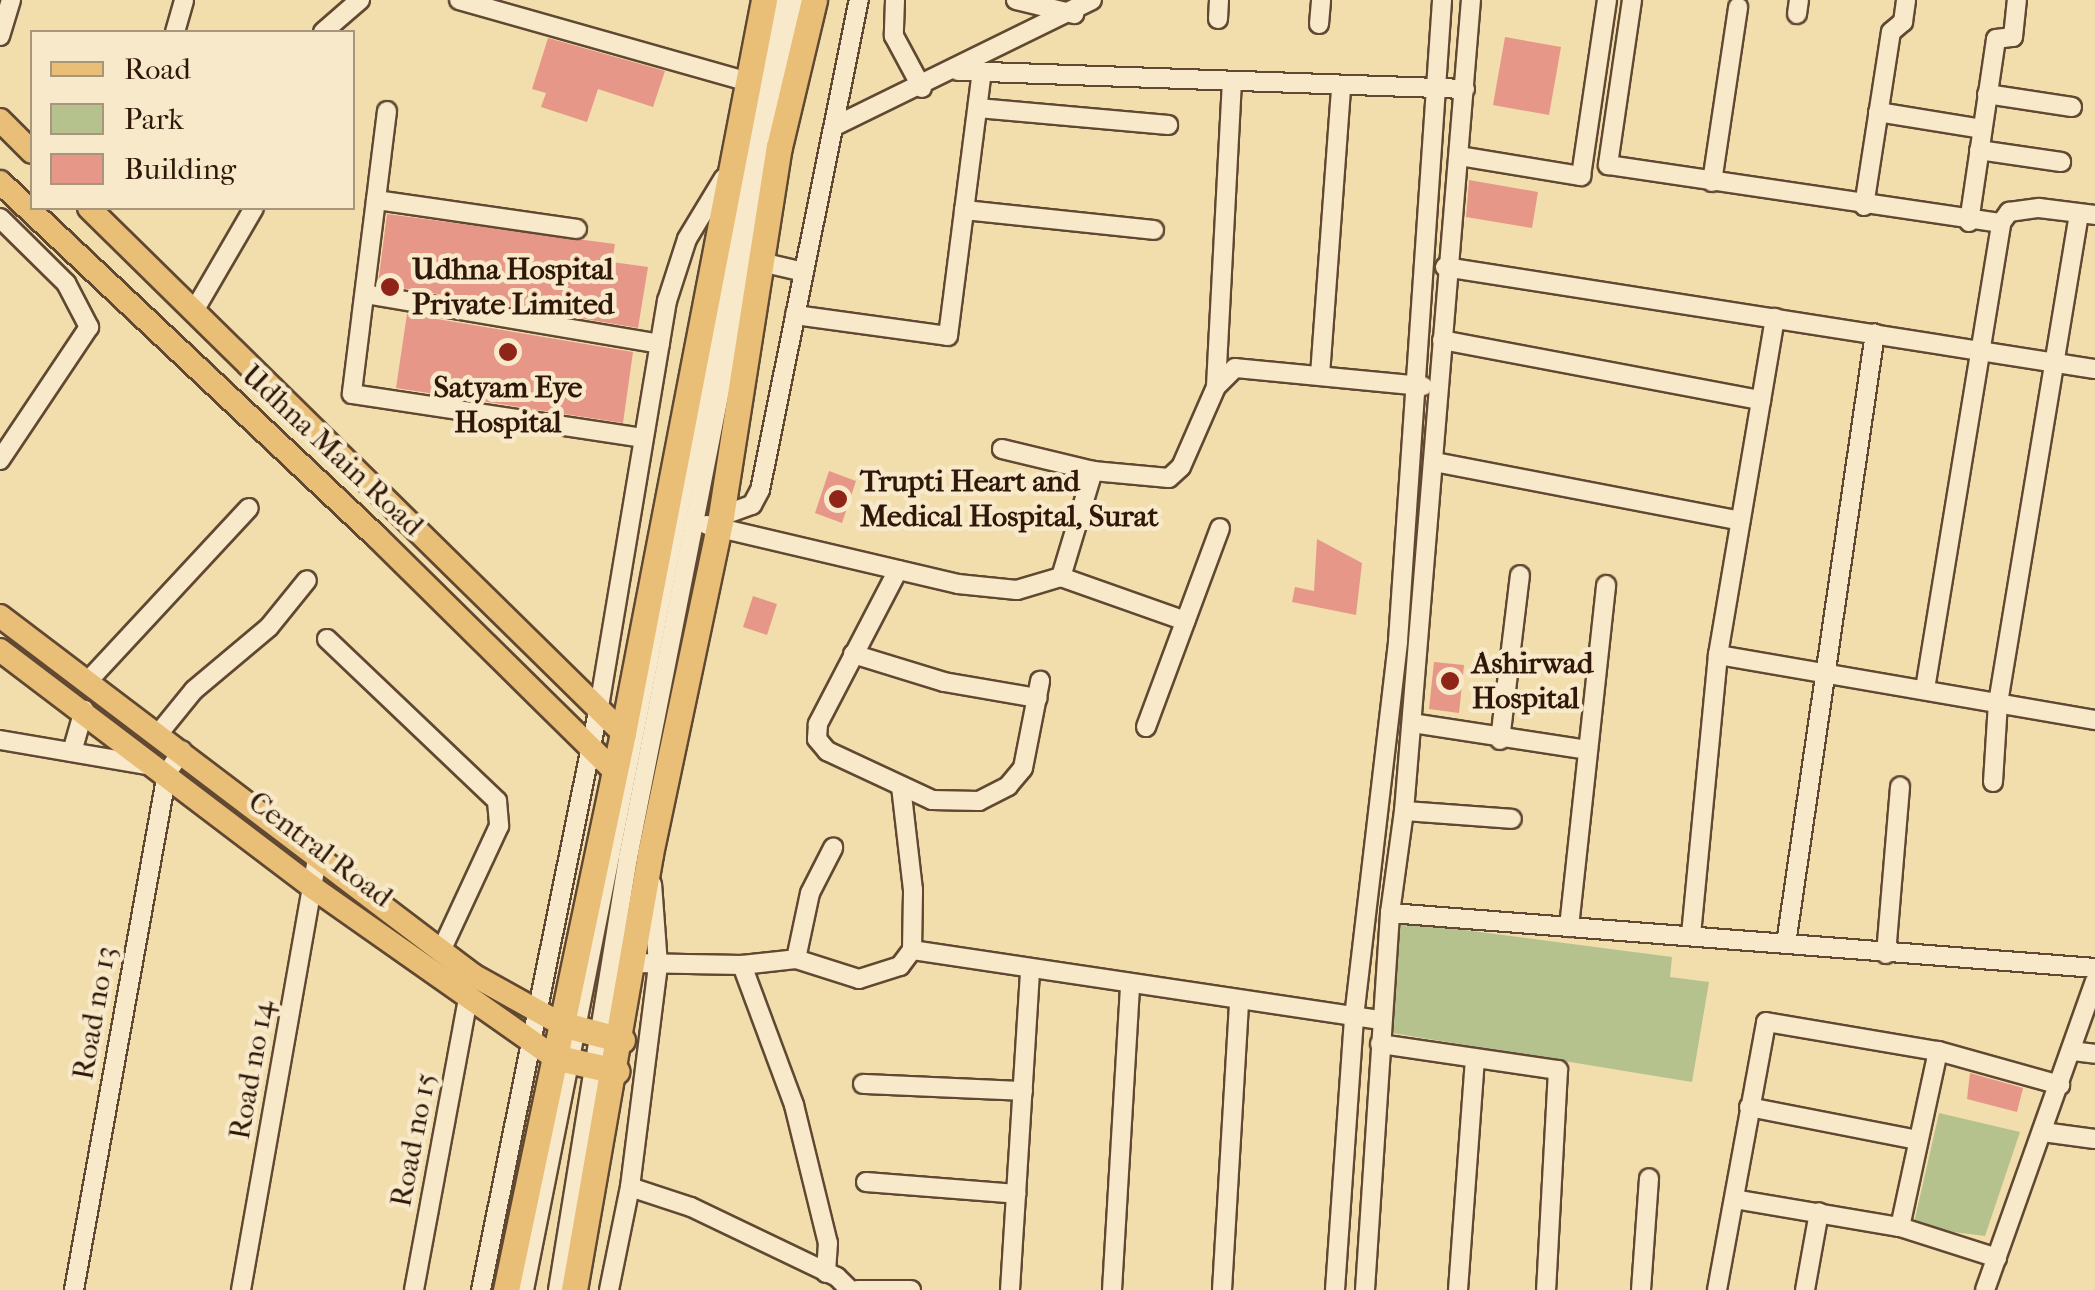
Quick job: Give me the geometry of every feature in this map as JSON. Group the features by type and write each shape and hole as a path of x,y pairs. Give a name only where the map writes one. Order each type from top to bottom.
{"highway":[{"path":"574,1290 574,1061 591,1032 615,772 672,515 730,168 764,0"},
{"path":"506,1290 574,1061 591,1032 645,964 650,854 760,262 814,0"}],"main road":[{"path":"0,120 30,150"},
{"name":"Udhna Main Road","path":"0,182 615,772"},
{"name":"Udhna Main Road","path":"91,210 624,733"},
{"name":"Central Road","path":"0,616 441,951 536,1015 591,1032"},
{"name":"Central Road","path":"0,650 163,770 312,887 468,999 574,1061"}],"street":[{"path":"0,36 11,0"},
{"path":"176,30 184,0"},
{"path":"325,30 360,0"},
{"path":"459,0 748,82"},
{"path":"591,1032 672,515 780,0"},
{"path":"591,1032 628,858 712,522 798,0"},
{"path":"712,522 752,505 760,490 860,0"},
{"path":"896,0 894,36 922,88"},
{"path":"1016,0 1074,14"},
{"path":"835,126 958,71 1074,14 1092,0"},
{"path":"1319,24 1321,0"},
{"path":"1335,1290 1354,1017 1398,640 1412,384 1442,0"},
{"path":"1365,1290 1390,912 1404,811 1436,462 1445,267 1460,156 1471,0"},
{"path":"1460,156 1581,176 1607,0"},
{"path":"1632,0 1608,166 1968,222 2001,223"},
{"path":"1864,206 1891,32 1903,22 1906,0"},
{"path":"1968,222 1996,40 2013,37 2018,0"},
{"path":"1712,182 1738,8"},
{"path":"958,71 1342,88 1465,89"},
{"path":"795,316 948,336 982,72"},
{"path":"1216,387 1232,83"},
{"path":"1320,375 1342,88"},
{"path":"1988,94 2072,106"},
{"path":"978,108 1168,125"},
{"path":"387,112 350,388 357,398 642,438"},
{"path":"1878,112 1982,129"},
{"path":"1979,150 2061,162"},
{"path":"558,1290 574,1061 536,1015 600,707 642,438 678,259 730,168"},
{"path":"376,200 577,230"},
{"path":"1925,690 1985,348 2001,223 2009,212 2039,208 2087,214 2052,363 1998,703 1992,782"},
{"path":"194,311 253,210"},
{"path":"964,210 1154,230"},
{"path":"0,218 66,284 89,327 0,460"},
{"path":"760,262 804,272"},
{"path":"1445,267 1985,348 2095,369"},
{"path":"365,294 660,344"},
{"path":"1690,935 1718,655 1775,318"},
{"path":"1786,944 1822,670 1875,333"},
{"path":"1442,340 1761,400"},
{"path":"1002,449 1093,471 1176,475 1216,387 1235,368 1438,388"},
{"path":"1436,462 1740,521"},
{"path":"1061,577 1093,471"},
{"path":"88,681 249,508"},
{"path":"672,515 898,570 1017,590 1061,577 1185,621"},
{"path":"1146,727 1220,528"},
{"path":"854,654 944,682 1039,690 1034,740 1008,786 979,801 932,800 827,750 817,739 854,654 898,570"},
{"path":"1500,740 1520,575"},
{"path":"159,734 194,690 269,627 306,580"},
{"path":"1570,927 1606,585"},
{"path":"327,639 497,802 498,826 441,951"},
{"path":"1718,655 2095,720"},
{"path":"72,752 84,710"},
{"path":"1412,724 1588,750"},
{"path":"0,740 163,770"},
{"name":"Road no 13","path":"74,1290 163,770 182,751"},
{"path":"609,1290 630,1187 645,964 742,966 796,959 859,978 900,966 912,950 901,786"},
{"path":"1886,954 1900,787"},
{"path":"1404,811 1512,819"},
{"path":"796,959 810,894 833,848"},
{"name":"Road no 14","path":"241,1290 316,859"},
{"path":"1390,912 2095,968"},
{"path":"912,950 1130,986 1382,1020"},
{"path":"742,966 794,1105 828,1243 826,1273"},
{"path":"1010,1290 1030,971"},
{"path":"1986,1290 2095,981"},
{"path":"1112,1290 1130,986"},
{"name":"Road no 15","path":"414,1290 468,999"},
{"path":"1222,1290 1239,1002"},
{"path":"1717,1290 1766,1022 1938,1051 2060,1085"},
{"path":"1380,1044 1475,1061 1558,1070 1546,1290"},
{"path":"1900,1227 1938,1051"},
{"path":"2072,1051 2095,1054"},
{"path":"482,1290 574,1061"},
{"path":"524,1290 574,1061"},
{"path":"1458,1290 1475,1061"},
{"path":"863,1084 1022,1091"},
{"path":"1750,1107 1917,1140"},
{"path":"2043,1132 2095,1139"},
{"path":"1641,1290 1649,1178"},
{"path":"866,1182 1016,1194"},
{"path":"630,1187 691,1207 853,1290 911,1290"},
{"path":"1734,1198 1900,1227 1997,1258"},
{"path":"1805,1290 1819,1212"}],"green space":[{"path":"1395,921 1672,957 1670,977 1709,982 1692,1082 1392,1033"},
{"path":"1939,1113 2020,1132 1985,1236 1913,1227"}],"building":[{"path":"1505,37 1561,47 1549,115 1493,105"},
{"path":"548,38 665,71 653,107 598,89 587,122 541,107 546,93 532,89"},
{"path":"1469,180 1538,192 1532,228 1466,217"},
{"path":"387,214 615,244 612,262 648,267 638,328 378,284"},
{"path":"407,314 633,352 623,423 396,388"},
{"path":"829,471 856,481 842,523 815,513"},
{"path":"1317,539 1362,563 1356,615 1292,602 1295,587 1314,591"},
{"path":"753,596 777,604 767,635 743,627"},
{"path":"1434,662 1464,665 1459,713 1429,709"},
{"path":"1970,1073 2023,1088 2017,1112 1967,1099"}],"place":[{"name":"Udhna Hospital Private Limited","path":"390,287"},
{"name":"Satyam Eye Hospital","path":"508,352"},
{"name":"Trupti Heart and Medical Hospital, Surat","path":"838,499"},
{"name":"Ashirwad Hospital","path":"1450,681"}]}
